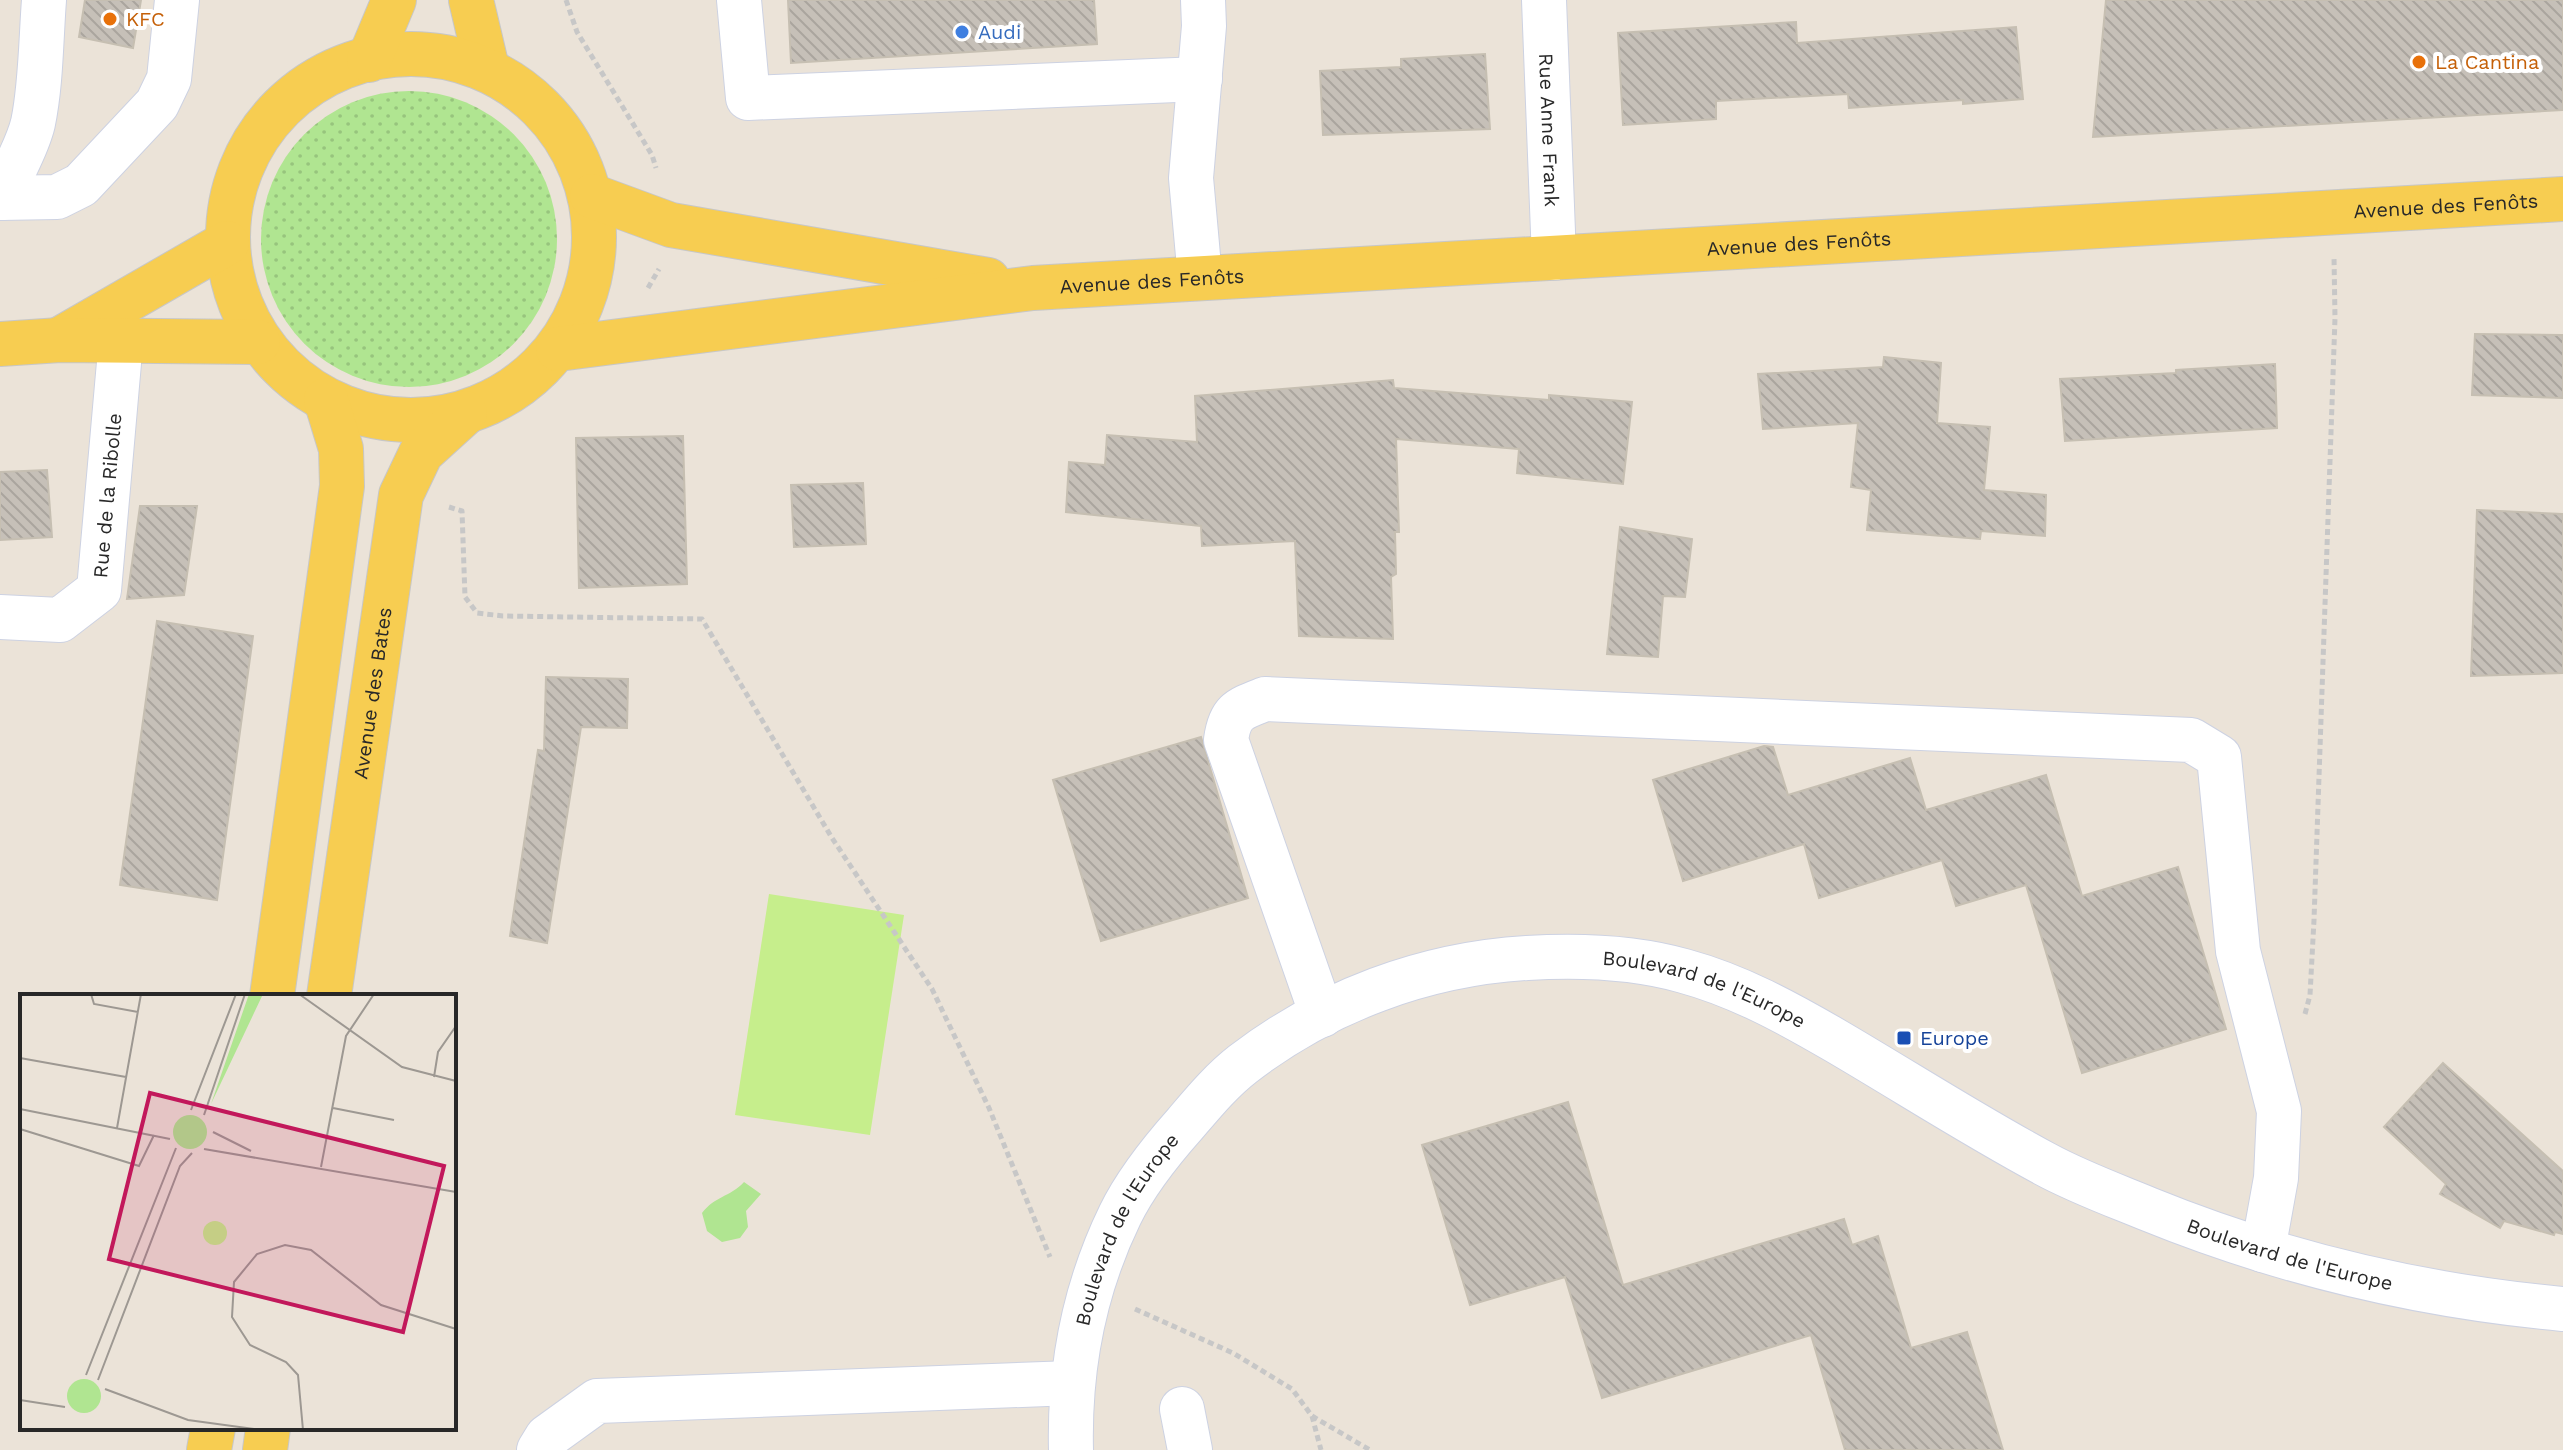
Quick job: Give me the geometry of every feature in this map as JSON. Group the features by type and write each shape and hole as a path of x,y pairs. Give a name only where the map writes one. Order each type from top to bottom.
{"main road":[{"path":"369,60 394,0"},
{"path":"471,0 487,68"},
{"path":"404,53 448,57 487,68 536,101 571,144 592,196 596,236 592,276 579,315 558,349 517,388 465,413 418,421 371,416 326,400 297,381 258,342 239,302 227,243 230,202 242,164 262,128 290,99 323,75 369,60 404,53"},
{"name":"Avenue des Fenôts","path":"592,196 671,225 1033,288"},
{"name":"Avenue des Fenôts","path":"558,349 1033,288 2563,199"},
{"path":"60,340 227,243"},
{"path":"0,344 60,340 258,342"},
{"path":"272,994 342,486 341,449 326,400"},
{"name":"Avenue des Bates","path":"329,994 401,495 421,453 465,413"},
{"path":"209,1450 213,1430"},
{"path":"265,1450 268,1430"}],"street":[{"path":"44,0 34,121 1,198 57,197 81,185 157,104 169,79 177,0"},
{"path":"739,0 748,98 1200,79"},
{"path":"1200,278 1191,178 1204,26 1203,0"},
{"name":"Rue Anne Frank","path":"1544,0 1554,258"},
{"name":"Rue de la Ribolle","path":"0,617 60,620 99,590 121,340"},
{"path":"1322,1015 1226,740 1229,721 1241,708 1265,699 2191,740 2219,757 2238,951 2279,1111 2276,1178 2263,1250"},
{"name":"Boulevard de l'Europe","path":"1071,1450 1072,1383 1091,1289 1121,1213 1171,1140 1240,1066 1322,1015 1374,990 1418,976 1505,959 1554,956 1598,958 1681,970 1720,982 1767,1003 2048,1166 2187,1225 2263,1250 2384,1283 2499,1303 2563,1309"},
{"path":"539,1450 547,1437 597,1401 1072,1383"}],"path":[{"path":"2302,1024 2310,995 2314,920 2335,318 2334,212"},
{"path":"401,495 462,511 465,597 477,613 702,619 832,838 932,989 989,1108 1060,1280 1091,1289 1233,1353 1292,1389 1312,1416 1321,1450"},
{"path":"1312,1416 1370,1450"}],"green space":[{"path":"409,91 438,94 466,102 514,134 546,182 554,210 557,239 554,268 546,296 514,344 466,376 438,384 409,387 380,384 352,376 304,344 272,296 264,268 261,239 264,210 272,182 304,134 352,102 380,94"},
{"path":"769,894 904,915 870,1135 735,1115"},
{"path":"744,1182 761,1194 746,1211 748,1227 740,1238 722,1242 707,1231 702,1213"}],"building":[{"name":"KFC","path":"85,0 141,0 133,48 79,37"},
{"name":"Audi","path":"788,0 1094,0 1097,44 791,63"},
{"path":"2106,0 2563,0 2563,110 2093,137"},
{"path":"1796,22 1797,43 2016,27 2023,99 1849,108 1848,94 1716,101 1716,119 1623,125 1618,33"},
{"path":"1485,54 1490,129 1323,135 1320,71 1401,67 1401,59"},
{"path":"2475,334 2563,335 2563,398 2472,395"},
{"path":"1884,357 1941,363 1937,423 1990,427 1984,490 2046,495 2045,536 1981,531 1980,539 1867,530 1871,490 1851,487 1858,423 1763,429 1758,374 1883,367"},
{"path":"2275,364 2277,428 2065,441 2060,379"},
{"path":"1393,380 1394,388 1549,400 1549,395 1632,402 1623,484 1517,473 1519,449 1396,439 1399,532 1395,532 1396,574 1391,577 1393,639 1299,636 1295,541 1202,546 1201,526 1066,512 1069,462 1105,465 1107,435 1197,442 1195,396"},
{"path":"683,436 687,584 579,588 576,438"},
{"path":"47,470 52,537 0,540 0,472"},
{"path":"863,483 866,544 794,547 791,485"},
{"path":"140,506 197,506 184,595 127,599"},
{"path":"2477,510 2563,514 2563,673 2471,676"},
{"path":"1620,527 1692,539 1685,597 1663,596 1658,657 1607,654"},
{"path":"157,621 253,636 217,900 120,885"},
{"path":"546,677 628,679 627,728 581,727 547,943 510,936 538,750 544,751"},
{"path":"1201,737 1248,898 1101,941 1053,780"},
{"path":"1764,746 1773,747 1788,795 1910,758 1926,810 2046,775 2082,896 2178,867 2226,1029 2082,1073 2026,885 1956,906 1942,860 1819,898 1804,844 1683,881 1653,780"},
{"path":"2443,1063 2563,1171 2563,1234 2555,1232 2554,1235 2504,1221 2500,1228 2440,1194 2446,1184 2384,1127"},
{"path":"1568,1102 1623,1285 1844,1219 1852,1245 1878,1236 1911,1348 1967,1332 2003,1450 1845,1450 1811,1335 1602,1398 1565,1277 1470,1305 1422,1145"}],"place":[{"name":"KFC","path":"110,19"},
{"name":"Audi","path":"962,32"},
{"name":"La Cantina","path":"2419,62"},
{"name":"Europe","path":"1904,1038"}]}
